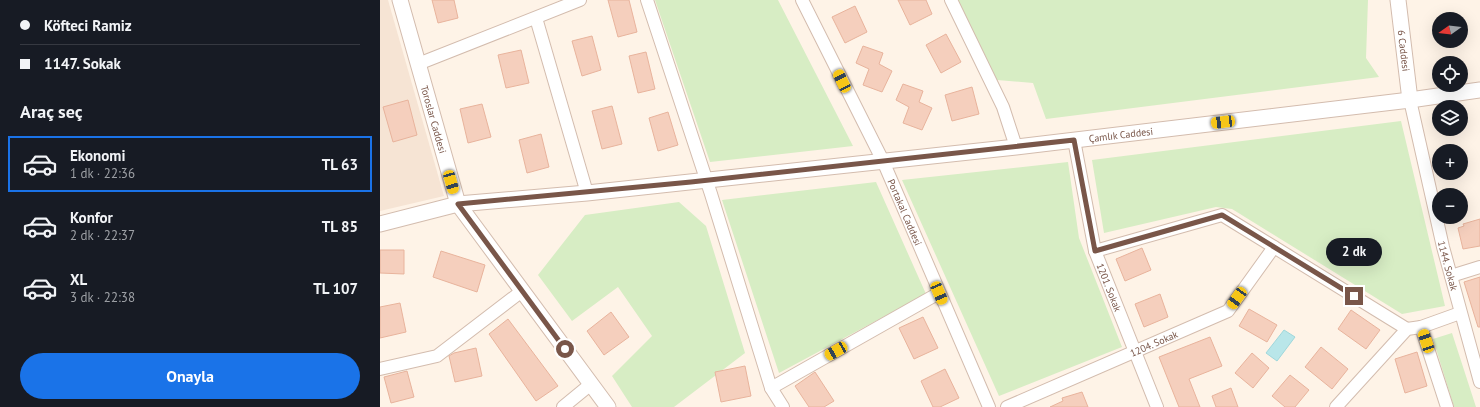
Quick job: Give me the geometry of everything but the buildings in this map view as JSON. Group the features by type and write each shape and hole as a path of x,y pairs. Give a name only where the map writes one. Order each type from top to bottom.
{"street":[{"name":"Toroslar Caddesi","path":"400,0 458,204 608,407"},
{"path":"418,64 580,0"},
{"path":"647,0 771,388 783,407"},
{"name":"Portakal Caddesi","path":"802,0 882,161 989,407"},
{"path":"951,0 1003,107 1016,147"},
{"name":"6 Caddesi","path":"1398,0 1410,100"},
{"path":"536,18 587,193"},
{"name":"Çamlık Caddesi","path":"380,224 458,204 706,181 1016,147 1410,100 1480,90"},
{"name":"1144. Sokak","path":"1410,100 1460,313 1480,382"},
{"name":"1201. Sokak","path":"1074,140 1095,251 1157,407"},
{"path":"1095,251 1222,215 1407,329"},
{"name":"1204. Sokak","path":"1007,407 1228,311 1274,247"},
{"path":"1451,276 1480,267"},
{"path":"380,369 437,356 522,291"},
{"path":"771,388 939,293"},
{"path":"1336,407 1407,329 1421,327 1460,313"},
{"path":"1421,327 1447,407"},
{"path":"563,407 591,384"}],"shaded area":[{"path":"380,0 388,0 444,196 380,211"}],"green space":[{"path":"655,0 778,0 853,146 710,162"},
{"path":"958,0 1368,0 1366,58 1379,77 1046,119 1033,83 997,80"},
{"path":"1401,121 1445,306 1402,314 1232,209 1216,207 1104,233 1092,160"},
{"path":"1068,162 1079,238 1122,347 999,396 902,180"},
{"path":"876,182 926,294 779,373 722,200"},
{"path":"679,202 706,226 745,353 674,407 632,407 612,376 652,336 618,287 572,321 538,275 585,215"},
{"path":"1452,333 1476,407 1454,407 1433,339"}],"water":[{"path":"1284,330 1295,337 1277,361 1266,353"}],"route":[{"path":"565,349 458,204 587,193 1074,140 1095,251 1222,215 1354,296"}]}
